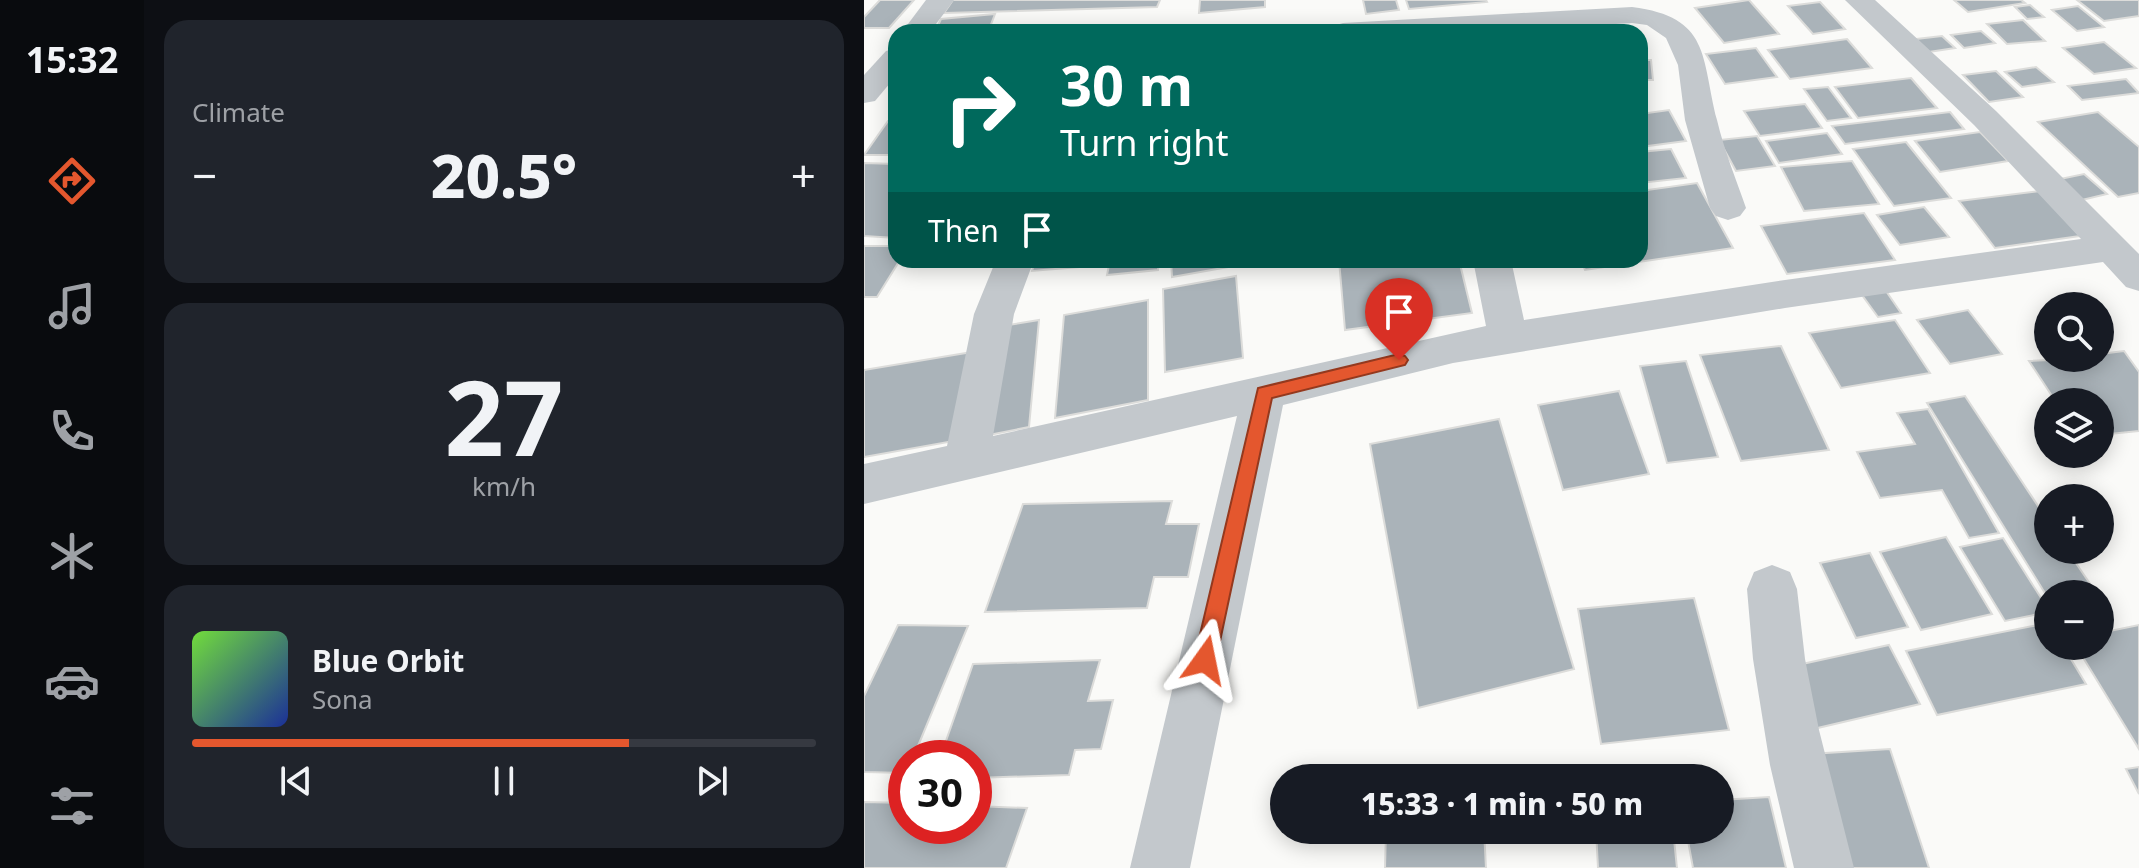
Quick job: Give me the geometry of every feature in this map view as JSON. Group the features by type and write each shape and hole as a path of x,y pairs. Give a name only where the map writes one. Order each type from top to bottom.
{"street":[{"path":"922,24 940,0"},
{"path":"1863,3 1902,0"},
{"path":"1863,3 1985,118 2126,262"},
{"path":"1479,24 1632,15 1663,21 1678,33 1693,65 1701,120 1728,208"},
{"path":"864,94 888,66"},
{"path":"864,484 1453,347 1508,337 1785,294 2126,262"},
{"path":"966,461 994,314 1012,268"},
{"path":"1494,268 1508,337"},
{"path":"1160,868 1264,393"},
{"path":"1772,589 1799,769 1824,868"}],"building":[{"path":"880,0 914,0 893,24 888,24 888,28 864,28 864,17"},
{"path":"953,0 1160,0 1157,7 944,13"},
{"path":"1200,0 1265,0 1265,7 1199,13"},
{"path":"1363,0 1396,0 1399,10 1366,14"},
{"path":"1406,0 1486,0 1487,2 1409,9"},
{"path":"1749,0 1779,34 1724,43 1695,8"},
{"path":"1954,0 2021,0 2025,3 1968,12"},
{"path":"2077,0 2139,0 2139,16 2104,21"},
{"path":"1820,2 1845,29 1813,34 1788,6"},
{"path":"2030,5 2044,17 2027,19 2015,7"},
{"path":"2078,6 2104,27 2077,31 2052,10"},
{"path":"995,14 991,24 939,24 941,19"},
{"path":"2023,20 2045,41 2007,44 1987,24"},
{"path":"1981,31 1995,43 1964,48 1951,35"},
{"path":"1942,36 1955,48 1929,52 1916,39"},
{"path":"1847,39 1872,68 1790,79 1768,50"},
{"path":"2104,42 2136,68 2094,74 2063,48"},
{"path":"1756,48 1777,77 1725,84 1706,54"},
{"path":"1648,60 1651,60 1653,80 1648,80"},
{"path":"2036,67 2054,82 2022,87 2005,72"},
{"path":"1996,71 2023,97 1989,102 1963,75"},
{"path":"1911,78 1937,108 1858,118 1835,87"},
{"path":"2126,79 2139,93 2082,100 2068,86"},
{"path":"1828,87 1851,118 1827,121 1804,89"},
{"path":"1805,104 1822,128 1760,136 1744,111"},
{"path":"1669,110 1686,141 1648,146 1648,113"},
{"path":"1950,112 1964,129 1845,144 1832,126"},
{"path":"2098,112 2139,147 2139,193 2118,197 2038,122"},
{"path":"888,121 888,155 864,155"},
{"path":"1980,132 2008,161 1940,172 1915,141"},
{"path":"1827,133 1842,154 1779,163 1766,141"},
{"path":"1757,136 1775,166 1736,171 1719,140"},
{"path":"1906,142 1951,198 1894,206 1853,149"},
{"path":"1671,149 1686,178 1648,182 1648,151"},
{"path":"1852,161 1879,204 1804,211 1781,167"},
{"path":"864,163 888,164 888,238 864,236"},
{"path":"2084,174 2107,194 2082,200 2060,179"},
{"path":"1697,183 1733,248 1648,261 1648,190"},
{"path":"2040,191 2080,236 1995,248 1959,201"},
{"path":"1924,207 1949,237 1900,245 1877,215"},
{"path":"1864,213 1895,260 1787,274 1761,226"},
{"path":"864,246 888,246 888,268 895,268 877,297 864,297"},
{"path":"1033,268 1067,268 1032,271"},
{"path":"1108,268 1158,268 1158,270 1107,275"},
{"path":"1171,268 1223,268 1172,277"},
{"path":"1340,268 1461,268 1472,313 1345,330"},
{"path":"1236,276 1243,358 1165,372 1163,289"},
{"path":"1886,291 1901,313 1878,317 1862,295"},
{"path":"1148,300 1148,400 1055,418 1064,315"},
{"path":"1968,310 2002,354 1950,364 1917,320"},
{"path":"1039,320 1029,427 989,435 1002,326"},
{"path":"1895,320 1930,373 1841,388 1809,333"},
{"path":"1781,346 1829,450 1741,461 1700,355"},
{"path":"2124,351 2139,372 2139,431 2114,434 2114,388 2047,388 2036,372 2114,372 2114,352"},
{"path":"972,352 954,441 864,457 864,370"},
{"path":"1686,361 1718,457 1667,463 1640,366"},
{"path":"1619,391 1649,474 1563,490 1538,405"},
{"path":"1965,396 2034,500 2034,564 2077,564 2087,580 2037,580 1927,403"},
{"path":"1928,409 1999,533 1969,538 1942,490 1880,498 1857,452 1915,444 1897,413"},
{"path":"1499,419 1574,669 1418,708 1370,444"},
{"path":"1172,501 1166,524 1199,524 1188,577 1154,577 1147,608 985,612 1023,504"},
{"path":"1946,537 1992,614 1921,630 1880,552"},
{"path":"2003,538 2034,587 2034,615 2005,621 1960,547"},
{"path":"1870,553 1908,627 1856,638 1820,563"},
{"path":"1694,598 1729,730 1601,744 1578,609"},
{"path":"898,625 968,626 920,740 888,740 888,773 864,772 864,696"},
{"path":"2139,625 2139,749 2085,660 2114,660 2114,630"},
{"path":"2034,626 2034,660 2071,660 2086,684 1937,715 1906,651"},
{"path":"1889,645 1920,704 1809,730 1784,668"},
{"path":"1100,660 1088,701 1113,700 1101,749 1075,750 1069,775 992,777 992,740 946,740 973,664"},
{"path":"1890,749 1929,868 1841,868 1810,754"},
{"path":"2139,767 2139,794 2126,769"},
{"path":"1769,797 1786,868 1693,868 1689,844 1734,844 1734,799"},
{"path":"864,802 888,803 888,844 992,844 992,807 1027,808 1006,868 864,868"},
{"path":"1386,844 1485,844 1486,868 1385,868"},
{"path":"1597,844 1674,844 1677,868 1598,868"}],"route":[{"path":"1205,660 1264,393 1399,360"}]}
